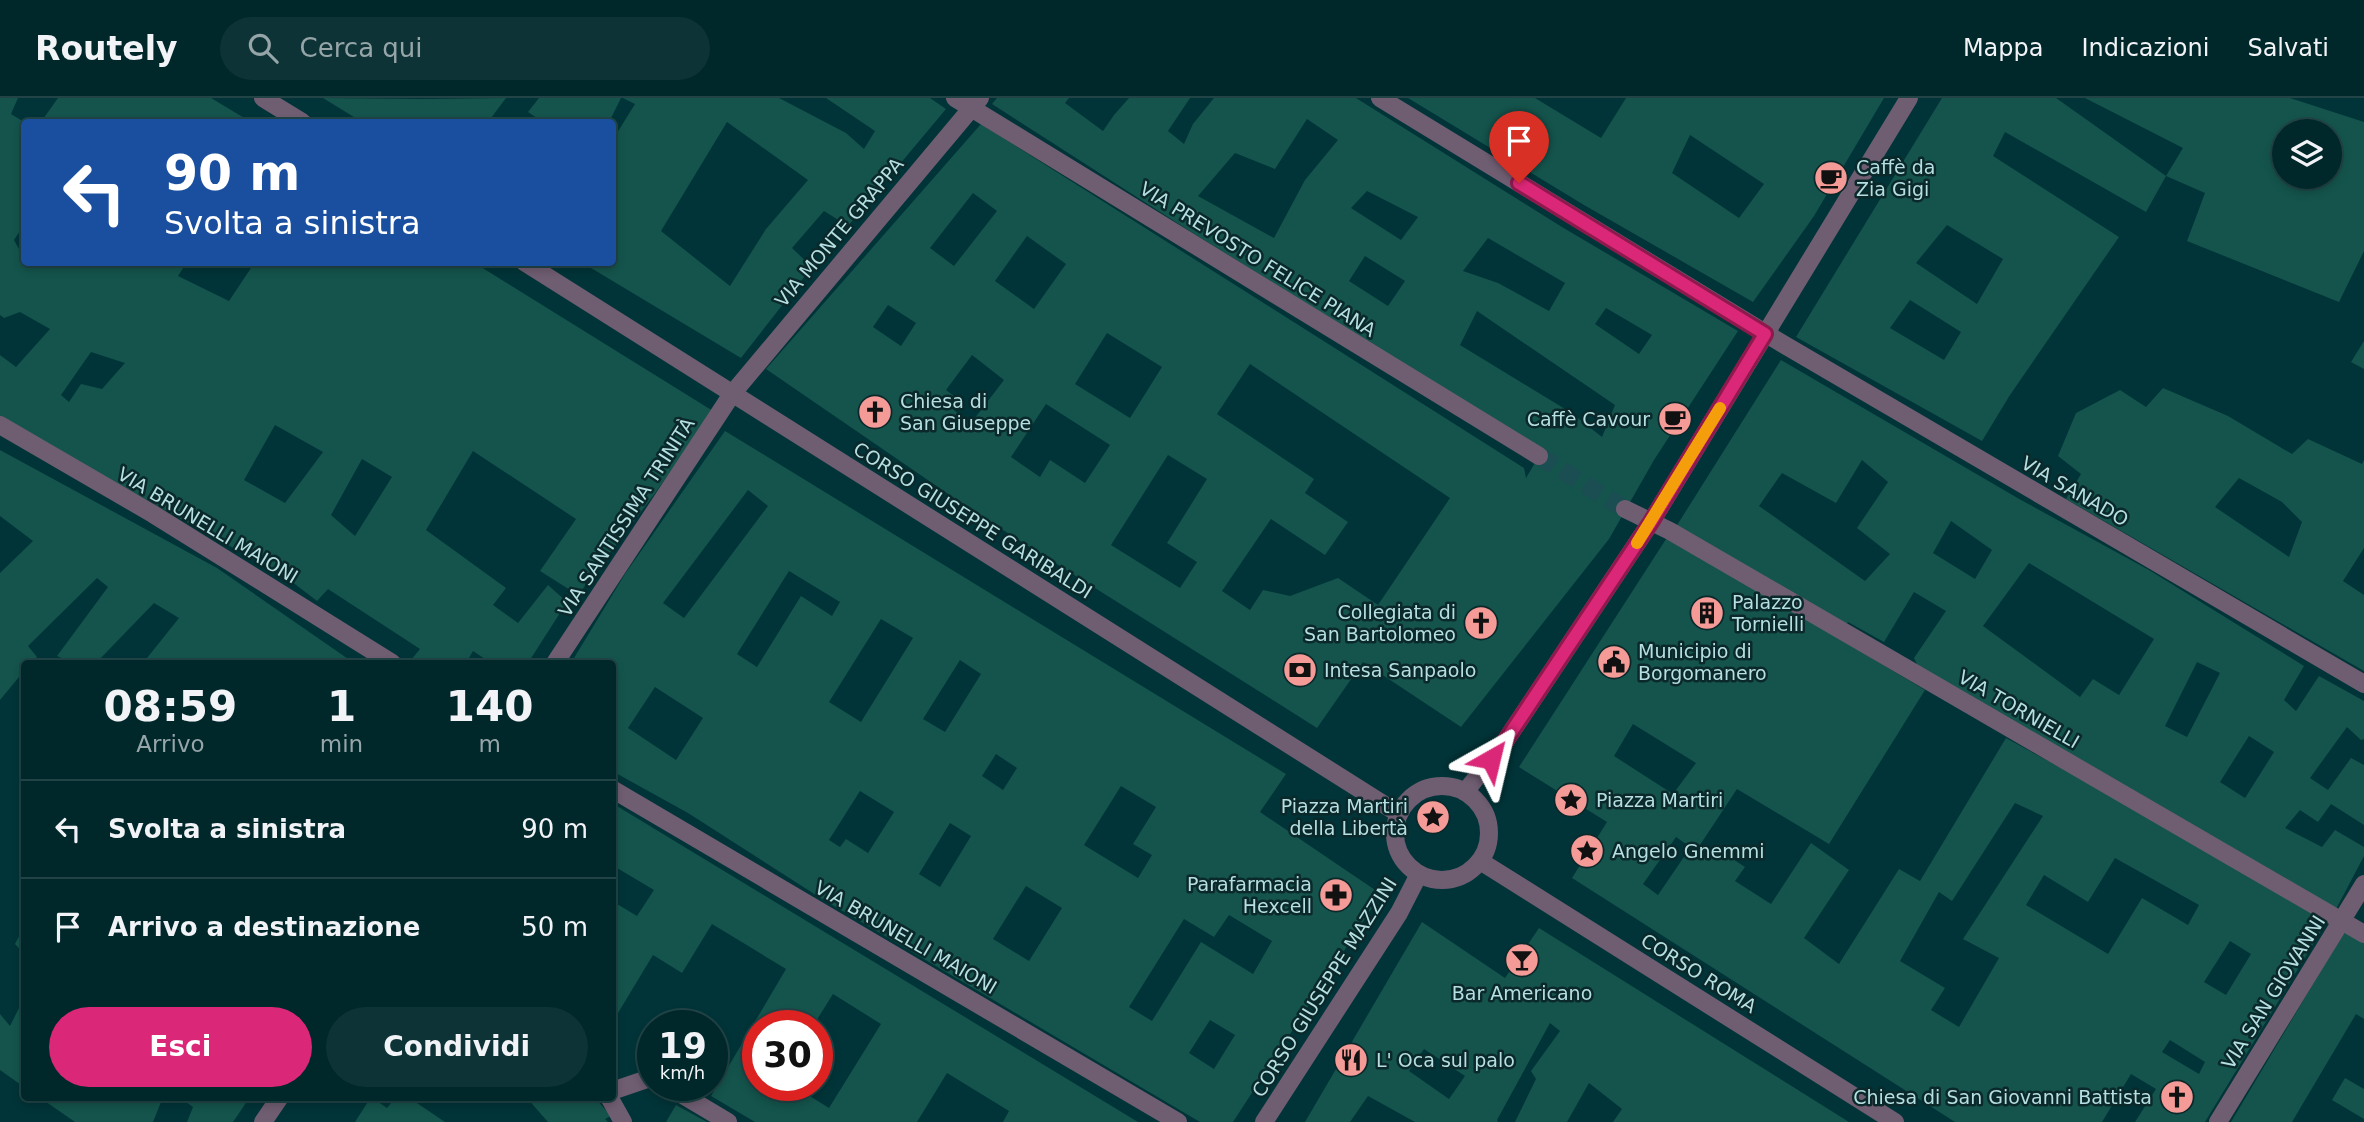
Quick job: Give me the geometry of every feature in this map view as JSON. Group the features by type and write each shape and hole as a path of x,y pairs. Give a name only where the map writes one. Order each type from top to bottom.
{"street":[{"path":"263,98 297,119"},
{"name":"VIA PREVOSTO FELICE PIANA","path":"955,98 975,103 1539,456"},
{"name":"VIA SANADO","path":"1380,98 1765,334 2364,684"},
{"path":"1465,792 1504,743 1651,522 1909,98"},
{"name":"VIA MONTE GRAPPA","path":"732,394 975,103"},
{"name":"CORSO GIUSEPPE GARIBALDI","path":"530,266 1399,814"},
{"name":"VIA SANTISSIMA TRINITÀ","path":"557,660 732,394"},
{"name":"VIA BRUNELLI MAIONI","path":"0,425 153,514 387,660"},
{"path":"1625,509 1651,522"},
{"name":"VIA TORNIELLI","path":"1651,522 2364,934"},
{"path":"1435,787 1450,787 1465,792 1477,802 1486,816 1489,831 1487,847 1480,861 1470,871 1445,880 1419,874 1408,866 1400,854 1395,827 1399,814 1414,796 1435,787"},
{"name":"VIA BRUNELLI MAIONI","path":"616,791 1178,1122"},
{"name":"CORSO ROMA","path":"1480,861 1895,1122"},
{"name":"CORSO GIUSEPPE MAZZINI","path":"1264,1122 1399,913 1419,874"},
{"name":"VIA SAN GIOVANNI","path":"2217,1122 2364,884"},
{"path":"616,1090 637,1082"},
{"path":"263,1122 277,1101"},
{"path":"611,1101 623,1122"},
{"path":"693,1101 728,1122"}],"building":[{"path":"0,98 18,98 11,114 21,120 21,230 14,240 21,249 21,266 184,266 178,276 229,301 252,266 479,266 713,411 578,595 540,571 576,519 473,451 426,530 506,588 493,605 518,623 548,585 567,602 530,660 486,660 473,651 468,660 411,660 420,649 328,589 317,601 287,578 0,418 0,355 16,367 50,329 20,312 4,318 0,315","holes":["91,352 125,363 102,389 81,384 69,402 61,395","275,425 323,452 285,503 244,480","362,459 392,477 355,536 331,515"]},
{"path":"58,98 211,98 246,119 43,119"},
{"path":"323,98 506,98 490,119 357,119"},
{"path":"539,98 621,98 610,119 538,119 528,112"},
{"path":"623,98 779,98 846,133 864,149 875,131 826,98 930,98 946,109 848,226 824,211 792,248 812,267 741,358 588,266 616,266 616,135 635,104","holes":["727,122 808,180 766,229 730,286 661,231"]},
{"path":"997,98 1069,98 1065,103 1103,131 1129,98 1190,98 1168,131 1184,144 1193,124 1214,98 1356,98 1562,227 1738,331 1654,460 1609,539 1461,727 1363,662 1317,728 973,511 766,369 981,124 1524,468 1526,478 1545,451 1196,235 992,104","holes":["1307,119 1338,140 1305,180 1274,238 1198,196 1235,153 1275,169","1367,191 1418,217 1401,240 1351,208","973,193 997,211 954,266 930,248","1027,236 1066,264 1034,309 995,281","1488,238 1565,283 1549,311 1498,283 1463,271","1365,256 1405,281 1388,306 1349,281","888,305 916,323 901,346 873,327","1606,308 1652,335 1639,354 1595,324","1477,311 1615,405 1602,437 1570,412 1460,345","1107,333 1162,367 1130,418 1075,384","972,355 1004,380 971,423 951,408 958,399 946,390","1250,364 1450,498 1378,605 1338,578 1290,596 1263,590 1250,610 1222,591 1271,519 1325,555 1348,522 1305,493 1314,479 1217,414","1046,404 1110,445 1085,483 1050,460 1040,477 1011,457","1168,455 1207,479 1167,543 1197,562 1180,588 1111,545"]},
{"path":"1408,98 1535,98 1601,138 1626,98 1884,98 1814,216 1753,302 1584,205","holes":["1690,135 1764,184 1739,218 1672,173"]},
{"path":"1942,98 2056,98 2166,176 2146,212 2005,132 1993,156 2119,237 2010,395 1982,441 1796,337","holes":["1947,225 2003,259 1977,304 1916,263","1910,300 1961,332 1944,360 1890,328"]},
{"path":"2085,98 2290,98 2364,122 2364,251 2339,302 2187,241 2205,193 2166,176 2183,148"},
{"path":"2364,341 2364,369 2351,362"},
{"path":"1781,360 2021,500 2149,570 2304,666 2284,700 2296,711 2319,676 2364,701 2364,739 2361,740 2347,727 2310,778 2328,790 2351,758 2364,765 2364,825 2331,804 2318,822 2300,810 2285,828 2322,847 2335,830 2364,847 2364,856 2334,913 1920,670 1914,658 1946,611 1914,592 1884,642 1848,622 1844,629 1674,530","holes":["1862,460 1888,482 1857,528 1890,554 1865,581 1759,506 1782,473 1836,503","1951,521 1992,550 1975,579 1933,553","2029,563 2154,639 2119,695 2093,679 2080,697 1983,626","2197,662 2220,673 2187,737 2165,726","2249,736 2274,752 2245,798 2220,782"]},
{"path":"2163,388 2228,416 2292,454 2308,439 2362,464 2364,460 2364,548 2343,581 2364,595 2364,671 2066,499 2081,474 2058,456 2076,413 2120,390 2146,407","holes":["2239,478 2282,502 2302,522 2289,557 2215,507"]},
{"path":"725,431 1286,774 1260,812 1381,894 1233,1122 1200,1122 819,897 688,813 616,773 616,660 573,660 625,574","holes":["748,490 768,506 684,618 663,603","789,571 840,602 832,616 801,596 757,667 737,654","881,619 913,638 861,722 829,702","960,660 981,674 945,732 923,719","655,687 703,718 676,760 628,728","996,754 1017,768 1003,790 982,776","1121,786 1156,807 1133,844 1152,855 1138,878 1084,845","860,791 894,812 868,853 846,839 840,847 829,840","950,823 971,836 940,887 919,874","1026,886 1062,908 1029,961 993,939","1229,915 1272,941 1253,974 1201,942 1152,1021 1129,1007 1184,919 1214,937","1210,1020 1235,1035 1214,1069 1189,1053"]},
{"path":"0,450 217,568 350,660 145,660 179,618 154,603 99,660 66,660 57,656 108,587 97,578 28,646 37,657 34,660 21,660 21,675 0,700 0,573 33,541 0,516"},
{"path":"1668,536 1925,690 1829,844 1737,789 1696,851 1676,837 1643,884 1658,895 1690,848 1709,861 1716,848 1745,867 1735,881 1771,904 1811,843 1849,870 1804,938 1839,964 1899,869 1920,881 2006,738 2259,876 2329,918 2205,1122 2135,1122 2156,1089 2131,1074 2102,1122 1955,1122 1572,878 1607,822 1519,767","holes":["1633,724 1696,763 1673,794 1614,756","2015,803 2043,816 1963,939 1999,958 1959,1027 1931,1010 1945,988 1900,961 1939,892 1952,901","2115,858 2199,905 2188,925 2142,898 2108,954 2026,905 2044,875 2088,902","2230,941 2251,954 2226,995 2204,982","2170,1040 2205,1062 2199,1074 2162,1052"]},
{"path":"616,805 1138,1122 1003,1122 1009,1111 947,1073 917,1122 755,1122 719,1101 728,1101 728,1067 742,1044 742,1101 818,1101 829,1108 881,1024 833,994 823,1010 762,1010 786,969 712,924 682,973 653,955 616,1016 616,903 637,916 654,890 616,867"},
{"path":"1422,922 1505,978 1539,928 1849,1122 1613,1122 1622,1109 1589,1083 1567,1122 1515,1122 1536,1079 1531,1071 1560,1031 1550,1023 1498,1122 1415,1122 1368,1096 1350,1122 1305,1122","holes":["1424,1049 1465,1076 1449,1099 1409,1071"]},
{"path":"2344,932 2364,943 2364,1019 2356,1014 2292,1122 2231,1122"},
{"path":"21,933 21,951 15,944"},
{"path":"21,1004 21,1085 0,1070 0,1014 10,1026"},
{"path":"2345,1078 2364,1089 2364,1119 2332,1100"},
{"path":"45,1101 161,1101 153,1122 75,1122"},
{"path":"185,1101 247,1101 233,1122 187,1122 193,1107"},
{"path":"368,1101 377,1101 387,1108 393,1101 414,1101 445,1122 355,1122"},
{"path":"530,1101 598,1101 611,1116 605,1119 608,1122 548,1122"},
{"path":"676,1105 707,1122 666,1122"}],"tunnel":[{"path":"1539,456 1625,509"}],"slow traffic":[{"path":"1637,543 1720,408"}],"place":[{"name":"Caffè da Zia Gigi","path":"1831,178"},
{"name":"Chiesa di San Giuseppe","path":"875,412"},
{"name":"Caffè Cavour","path":"1675,419"},
{"name":"Palazzo Tornielli","path":"1707,613"},
{"name":"Collegiata di San Bartolomeo","path":"1481,623"},
{"name":"Municipio di Borgomanero","path":"1614,662"},
{"name":"Intesa Sanpaolo","path":"1300,670"},
{"name":"Piazza Martiri","path":"1571,800"},
{"name":"Piazza Martiri della Libertà","path":"1433,817"},
{"name":"Angelo Gnemmi","path":"1587,851"},
{"name":"Parafarmacia Hexcell","path":"1336,895"},
{"name":"Bar Americano","path":"1522,960"},
{"name":"L' Oca sul palo","path":"1351,1060"},
{"name":"Chiesa di San Giovanni Battista","path":"2177,1097"}],"route":[{"path":"1491,759 1651,522 1765,334 1519,183"}]}
